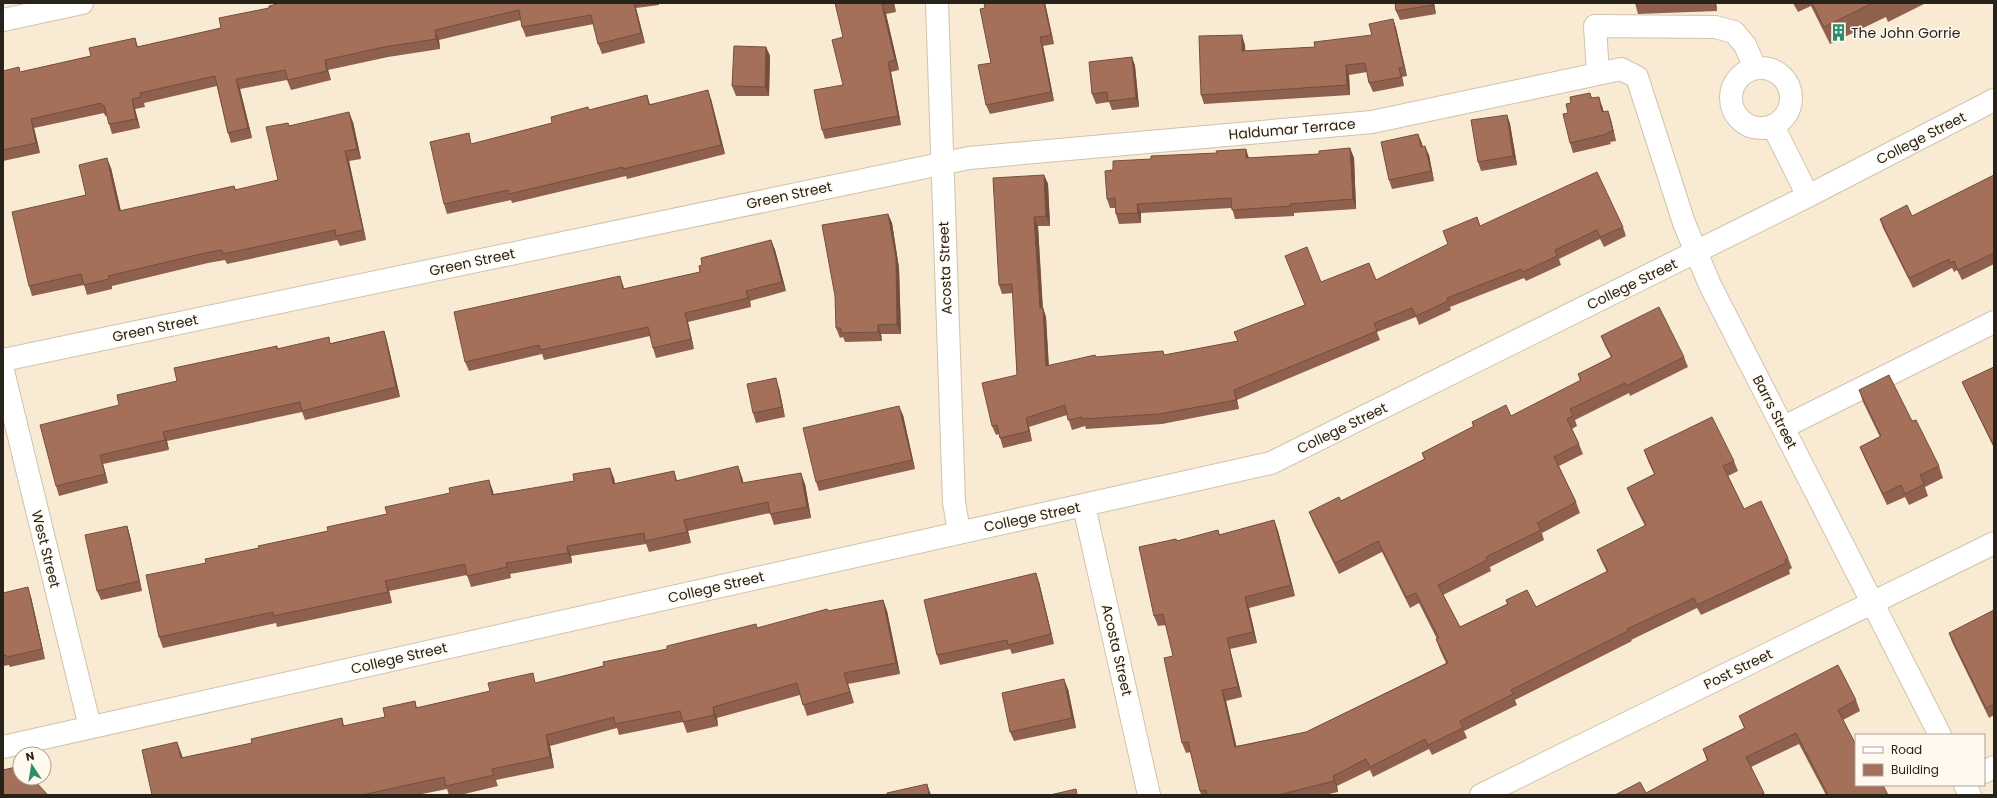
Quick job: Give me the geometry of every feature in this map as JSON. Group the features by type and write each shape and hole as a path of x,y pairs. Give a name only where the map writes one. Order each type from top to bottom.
{"street":[{"path":"3,20 82,3"},
{"name":"Acosta Street","path":"937,3 941,164 954,502 959,532"},
{"path":"1598,74 1595,26 1715,27 1734,32 1745,45 1755,68"},
{"path":"1765,67 1775,70 1783,76 1789,84 1792,94 1792,104 1788,113 1781,121 1773,126 1762,129 1752,127 1744,123 1736,116 1732,107 1730,96 1738,78 1755,68 1765,67"},
{"name":"Haldumar Terrace","path":"941,164 969,158 1372,122 1621,69 1637,77"},
{"name":"Barrs Street","path":"1637,77 1684,223 1710,285 1784,427 1939,734"},
{"name":"College Street","path":"3,747 1271,463 1808,196 1994,100"},
{"path":"1773,126 1808,196"},
{"name":"Green Street","path":"3,360 941,164"},
{"path":"1784,427 1994,322"},
{"name":"West Street","path":"3,371 90,727"},
{"name":"Acosta Street","path":"1084,506 1149,795"},
{"name":"Post Street","path":"1481,795 1994,543"},
{"path":"1966,786 1970,795"}],"building":[{"path":"281,3 634,3 641,33 598,44 591,15 522,27 519,10 435,30 436,39 384,47 325,60 327,71 288,80 285,70 236,79 248,128 228,133 215,76 140,93 141,97 132,99 136,119 109,124 104,105 102,106 101,103 31,119 36,143 3,150 3,71 19,67 20,72 91,56 89,48 135,38 137,47 221,28 219,18 269,8 269,6"},
{"path":"835,3 890,3 882,5 895,60 888,62 898,116 822,130 814,90 843,85 832,40 843,37"},
{"path":"984,3 1044,3 1051,35 1040,37 1051,92 986,105 978,65 991,63 980,9 985,8"},
{"path":"1395,3 1432,3 1433,5 1396,11"},
{"path":"1812,3 1873,3 1824,27"},
{"path":"1393,19 1404,67 1399,68 1401,77 1369,83 1365,63 1346,65 1347,85 1201,95 1199,36 1242,35 1242,51 1315,47 1314,42 1372,35 1369,24"},
{"path":"734,46 766,47 765,87 732,86"},
{"path":"1132,57 1136,98 1108,101 1107,92 1092,94 1089,62"},
{"path":"708,90 721,145 623,169 623,167 509,194 508,190 444,204 430,142 469,133 471,144 552,123 551,117 588,107 589,110 647,95 649,105"},
{"path":"1590,93 1591,98 1599,97 1602,112 1608,111 1613,131 1607,134 1570,143 1563,114 1568,113 1566,104 1571,103 1570,97"},
{"path":"349,112 357,149 345,151 363,230 336,236 335,230 223,254 222,250 205,253 108,276 109,279 84,285 81,274 29,286 12,212 86,195 79,165 107,158 119,211 234,186 235,190 278,180 266,127 288,123 289,126"},
{"path":"1507,115 1513,156 1478,162 1471,120"},
{"path":"1418,134 1421,147 1425,146 1431,171 1389,180 1381,142"},
{"path":"1350,148 1353,199 1290,204 1291,206 1232,210 1231,198 1137,204 1138,213 1116,214 1115,198 1107,199 1105,171 1113,170 1113,161 1151,159 1151,156 1217,153 1216,151 1246,149 1246,158 1319,154 1319,151"},
{"path":"1597,172 1623,227 1600,237 1597,230 1555,250 1557,256 1523,272 1521,269 1447,298 1448,301 1416,316 1412,308 1374,323 1377,331 1234,390 1236,400 1159,414 1082,419 1082,417 1068,420 1065,405 1026,418 1029,431 1000,438 997,425 992,426 982,383 1017,375 1012,284 999,285 993,178 1044,175 1046,216 1034,217 1040,308 1043,308 1046,366 1095,355 1096,357 1163,351 1164,355 1238,341 1234,332 1305,305 1285,256 1307,247 1321,282 1369,263 1376,280 1448,244 1443,231 1477,217 1480,226"},
{"path":"1994,175 1994,253 1958,270 1954,261 1950,263 1949,259 1909,278 1880,219 1907,205 1912,216"},
{"path":"888,214 896,258 897,324 878,325 878,332 841,333 841,328 836,328 835,296 822,225"},
{"path":"771,240 782,282 746,291 748,298 685,313 691,339 653,348 648,327 540,350 539,345 465,362 454,312 620,276 623,289 700,272 699,266 702,265 701,258"},
{"path":"1659,307 1684,357 1626,386 1625,383 1570,409 1573,416 1567,419 1579,444 1554,457 1576,502 1537,523 1541,530 1486,557 1487,560 1438,585 1460,627 1508,604 1506,600 1527,590 1536,607 1608,571 1597,550 1646,525 1627,488 1655,474 1644,450 1712,417 1734,461 1723,466 1744,509 1761,501 1788,558 1785,560 1786,563 1697,605 1694,598 1627,629 1628,631 1511,690 1513,694 1460,721 1463,728 1428,745 1425,739 1370,767 1366,759 1333,776 1334,781 1278,795 1207,795 1206,790 1200,791 1188,742 1182,743 1164,658 1173,656 1163,614 1154,616 1139,547 1176,539 1177,541 1218,530 1219,535 1274,520 1291,585 1245,597 1253,632 1227,638 1238,687 1222,690 1235,747 1306,732 1448,663 1436,639 1439,638 1416,593 1406,597 1378,541 1335,563 1309,512 1339,497 1341,501 1425,459 1422,453 1474,426 1472,422 1506,405 1511,416 1581,380 1578,374 1612,357 1601,336"},
{"path":"384,331 396,387 302,411 300,402 163,432 165,440 100,455 105,474 56,486 40,425 119,405 117,395 177,381 174,368 277,346 277,349 329,337 330,344"},
{"path":"1994,367 1994,446 1962,382"},
{"path":"1889,375 1912,421 1916,420 1939,466 1920,475 1924,484 1905,494 1901,485 1883,494 1860,447 1881,436 1859,390"},
{"path":"776,378 782,407 753,413 747,384"},
{"path":"899,406 912,460 816,482 803,428"},
{"path":"738,466 742,483 801,473 807,507 770,514 768,502 684,520 687,532 645,541 644,533 567,546 568,553 506,563 507,567 467,576 465,564 385,581 388,592 273,616 273,612 159,637 146,575 206,563 205,559 259,548 258,546 328,531 327,527 387,514 385,507 450,493 449,488 489,480 492,495 574,481 573,474 610,468 613,484 674,471 676,481"},
{"path":"127,526 139,581 97,591 85,535"},
{"path":"1036,573 1051,634 1008,645 1007,640 937,655 924,600"},
{"path":"28,587 42,649 7,657 6,655 3,656 3,593"},
{"path":"883,600 896,663 844,673 850,692 803,705 797,683 713,707 714,715 683,722 680,711 615,724 614,717 546,735 550,757 492,769 494,775 446,786 444,777 362,795 152,795 142,750 177,742 181,758 252,743 251,739 342,718 343,726 385,717 383,708 415,701 416,708 490,691 488,683 533,673 535,683 604,666 603,662 667,649 667,646 756,624 757,628 827,609 828,611"},
{"path":"1994,610 1994,704 1986,708 1949,633"},
{"path":"1838,665 1856,700 1838,710 1855,743 1855,786 1884,786 1888,795 1828,795 1796,733 1746,757 1764,793 1760,795 1615,795 1640,782 1646,793 1708,760 1703,749 1745,728 1739,716"},
{"path":"1064,679 1072,718 1010,732 1002,693"},
{"path":"12,768 12,786 40,786 48,795 3,795 3,770"},
{"path":"927,784 929,795 887,795 887,793"},
{"path":"1076,789 1077,795 1050,795"}],"place":[{"name":"The John Gorrie","path":"1838,33"}]}
